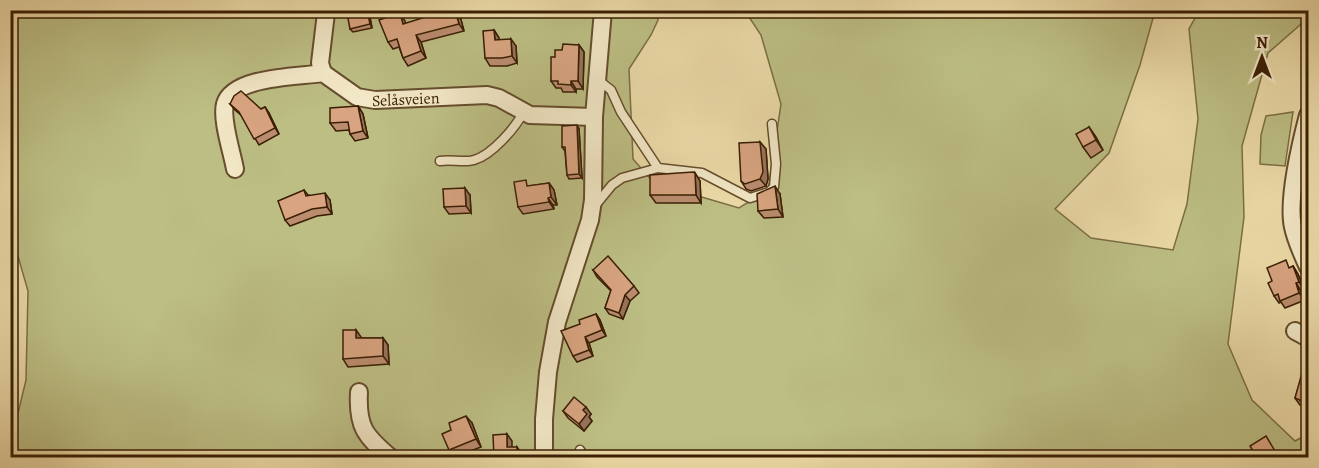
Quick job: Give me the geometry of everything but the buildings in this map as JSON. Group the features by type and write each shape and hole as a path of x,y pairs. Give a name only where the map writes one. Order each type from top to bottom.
{"street":[{"path":"544,458 544,419 548,372 557,322 590,220 594,117 603,10"},
{"path":"235,169 225,117 228,98 238,88 251,82 323,73 320,63 326,13"},
{"name":"Selåsveien","path":"323,73 357,97 399,100 487,95 499,98 523,112 544,117 594,117"},
{"path":"1308,115 1301,145 1292,211 1292,225 1297,243 1308,267"},
{"path":"359,392 360,423 369,440 391,458"}],"lane":[{"path":"598,80 610,90 621,112 658,168"},
{"path":"440,161 469,161 481,157 503,139 523,112"},
{"path":"591,209 612,185 622,178 658,168 702,173 750,198 769,192 774,187 776,164 772,124"}],"green space":[{"path":"10,11 657,11 658,20 651,35 629,69 633,159 654,183 739,208 768,190 781,104 761,35 745,11 1155,11 1140,65 1109,153 1055,209 1091,238 1173,250 1187,204 1198,119 1189,29 1199,11 1308,11 1308,18 1268,53 1242,146 1244,217 1228,344 1252,400 1295,441 1308,434 1308,457 11,457 11,435 26,380 28,291 11,232"},
{"path":"1293,112 1285,166 1260,164 1261,135 1266,116"}]}
